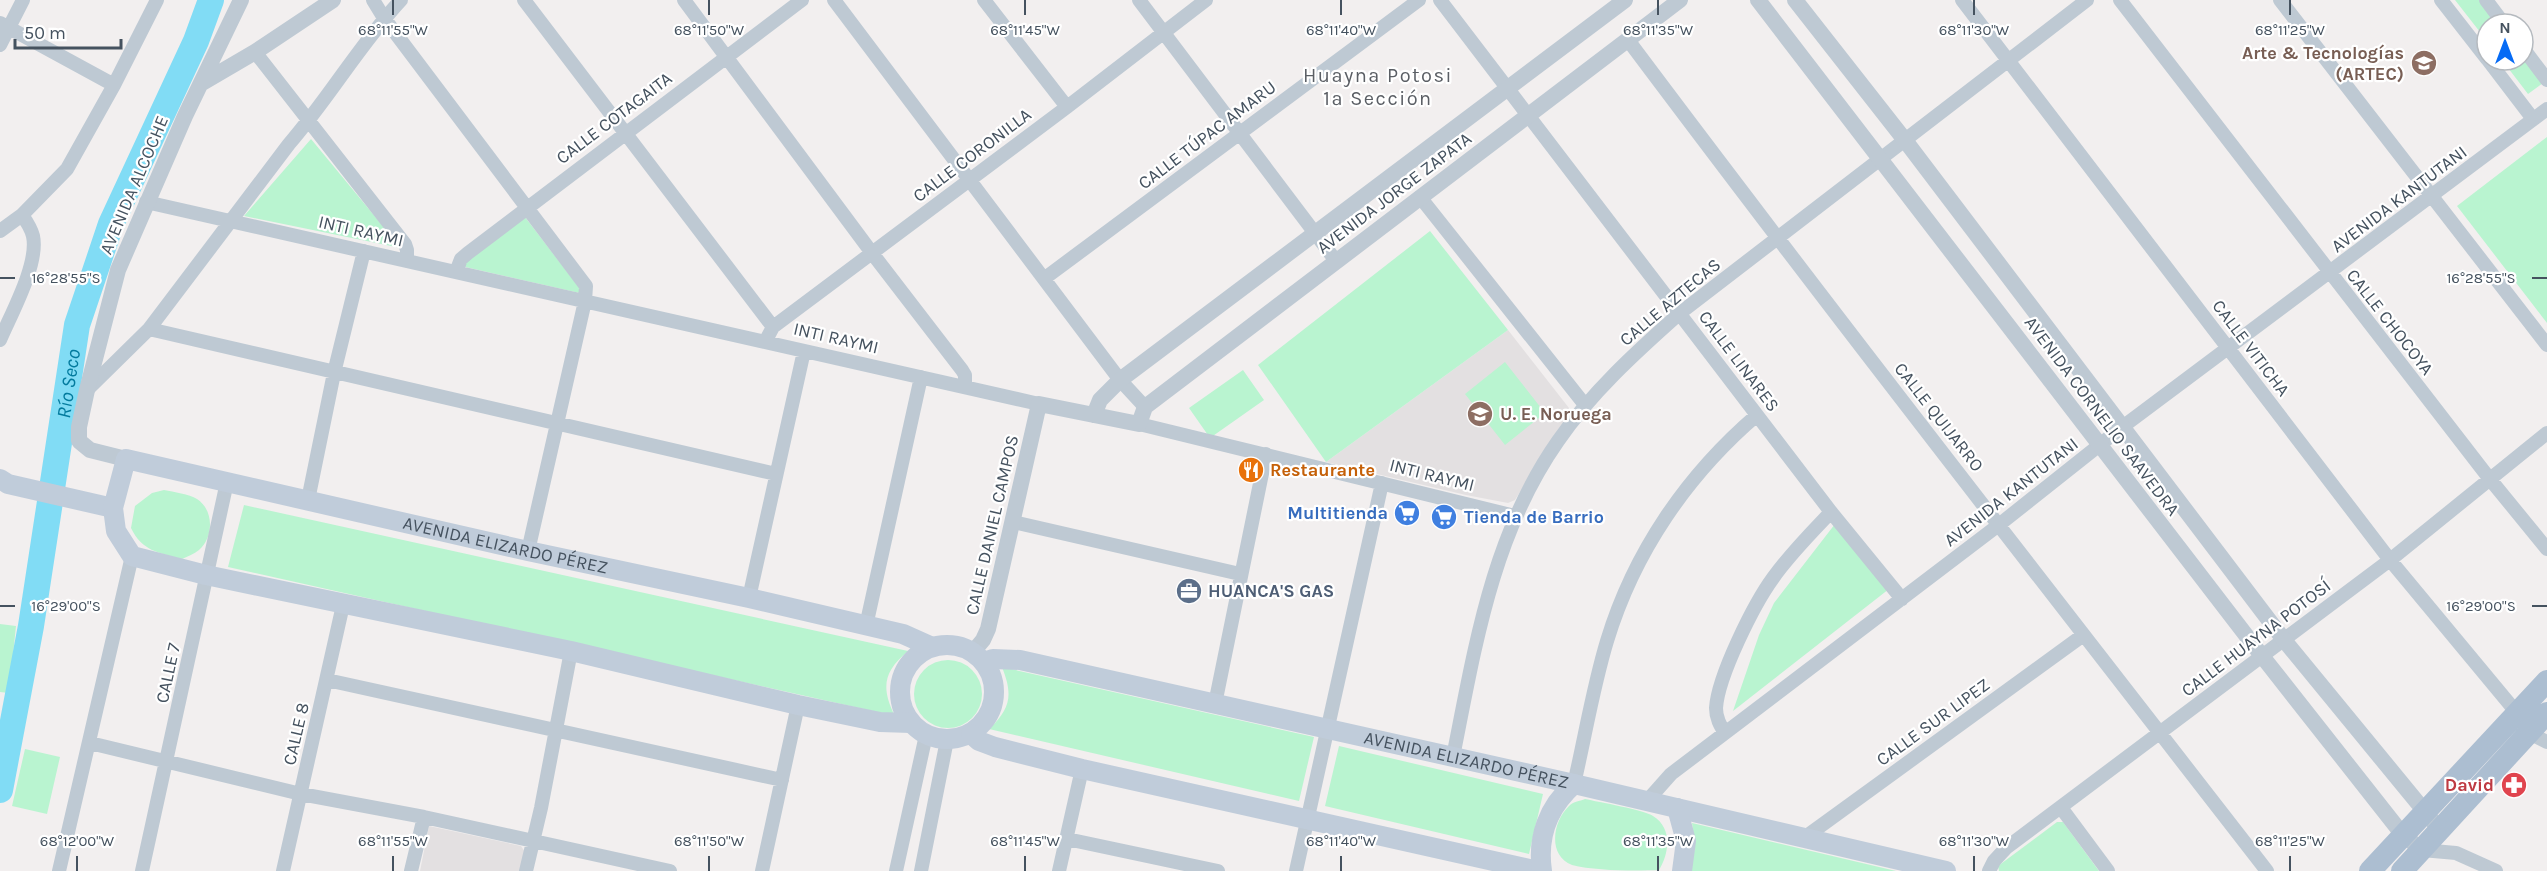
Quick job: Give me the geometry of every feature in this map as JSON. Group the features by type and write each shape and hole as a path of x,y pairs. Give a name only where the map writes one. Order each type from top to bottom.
{"main road":[{"name":"AVENIDA ELIZARDO PÉREZ","path":"126,459 528,551 749,598 903,634 932,647"},
{"path":"126,459 113,508 116,531 132,556 206,575 571,651 798,705 919,729 947,740 971,734 985,722 993,705 995,687 989,669 978,657 949,645 932,647 916,657 904,671 900,698 919,729"},
{"path":"4,482 113,508"},
{"name":"AVENIDA ELIZARDO PÉREZ","path":"978,657 1020,660 1574,784 1946,871"},
{"path":"2370,871 2547,681"},
{"path":"2402,871 2440,830 2538,737 2547,713"},
{"path":"971,734 980,741 995,747 1082,769 1540,871 1541,843 1546,824 1554,806 1574,784"},
{"path":"1677,808 1686,841 1682,871"}],"street":[{"path":"0,45 4,25 23,0"},
{"path":"0,231 22,216 67,169 158,0"},
{"name":"AVENIDA ALCOCHE","path":"126,459 90,450 79,441 79,427 87,390 118,270 185,116 242,0"},
{"path":"202,83 255,52 333,0"},
{"path":"373,0 384,18 586,286 585,301 528,551"},
{"path":"87,390 149,329 309,121 384,18 401,0"},
{"path":"524,0 773,327"},
{"path":"684,0 962,370 965,375 965,387"},
{"name":"CALLE COTAGAITA","path":"456,272 461,259 527,207 802,0"},
{"path":"834,0 1120,380 1145,407 1139,424"},
{"path":"984,0 1067,107"},
{"path":"1139,0 1336,261"},
{"name":"CALLE CORONILLA","path":"765,342 773,327 1206,0"},
{"name":"CALLE TÚPAC AMARU","path":"1045,278 1419,0"},
{"name":"CALLE LINARES","path":"1440,0 1831,512 1902,599"},
{"name":"AVENIDA JORGE ZAPATA","path":"1094,415 1100,399 1120,380 1624,0"},
{"name":"AVENIDA JORGE ZAPATA","path":"1145,407 1420,197 1528,118 1680,0"},
{"name":"AVENIDA CORNELIO SAAVEDRA","path":"1758,0 2262,656 2403,835 2422,850"},
{"name":"AVENIDA CORNELIO SAAVEDRA","path":"1795,0 1904,139 2284,640 2440,830"},
{"name":"CALLE VITICHA","path":"1962,0 2390,560 2538,737"},
{"name":"CALLE AZTECAS","path":"1453,757 1477,638 1500,552 1515,516 1541,467 1585,405 1642,346 1680,313 2087,0"},
{"name":"CALLE CHOCOYA","path":"2120,0 2330,274 2547,549"},
{"path":"2280,0 2547,345"},
{"path":"2441,0 2475,44"},
{"path":"4,25 114,85"},
{"name":"CALLE QUIJARRO","path":"1628,39 1776,238 2000,524 2082,636 2267,871"},
{"path":"255,52 405,244 406,261"},
{"path":"2535,64 2547,80"},
{"path":"2496,72 2533,120"},
{"name":"AVENIDA KANTUTANI","path":"1647,801 1671,774 2000,524 2121,428 2330,274 2547,109"},
{"path":"1420,197 1585,405"},
{"name":"INTI RAYMI","path":"146,202 1039,404 1139,424 1515,516"},
{"path":"0,340 32,258 34,239 30,227 22,216"},
{"path":"308,500 334,373 364,251"},
{"path":"149,329 776,474"},
{"path":"749,598 804,351"},
{"path":"866,626 921,377"},
{"name":"CALLE DANIEL CAMPOS","path":"978,657 988,629 1039,404"},
{"path":"1574,784 1606,642 1635,570 1668,513 1693,480 1716,453 1757,415"},
{"name":"CALLE HUAYNA POTOSÍ","path":"1989,871 1994,861 2006,848 2390,560 2489,478 2547,434"},
{"path":"1215,704 1266,454"},
{"name":"CALLE 7","path":"142,871 227,482"},
{"path":"1296,871 1382,483"},
{"path":"1725,733 1718,722 1717,698 1746,624 1772,578 1806,537 1831,512"},
{"path":"1013,522 1240,574"},
{"path":"59,871 132,556"},
{"name":"CALLE 8","path":"283,871 344,605"},
{"name":"CALLE SUR LIPEZ","path":"1804,838 2082,636"},
{"path":"526,871 541,808 571,651"},
{"path":"327,680 782,780"},
{"path":"762,871 798,705"},
{"path":"896,871 919,729"},
{"path":"921,871 947,740"},
{"path":"90,743 168,760 301,794 424,817 670,871"},
{"path":"1059,871 1082,769"},
{"path":"2062,808 2108,871"},
{"path":"411,871 424,817"},
{"path":"2440,830 2456,853"},
{"path":"1067,838 1218,871"},
{"path":"2422,850 2456,853 2496,871"}],"shaded area":[{"name":"U. E. Noruega","path":"1508,330 1569,408 1569,420 1559,428 1515,500 1508,503 1466,495 1326,462"},
{"path":"429,826 521,846 525,852 521,871 420,871"}],"green space":[{"path":"2455,0 2479,0 2488,12 2475,12 2475,26"},
{"path":"2511,72 2535,72 2543,83 2528,94"},
{"path":"2547,137 2547,323 2457,206"},
{"path":"311,139 401,248 244,216"},
{"path":"525,217 584,294 461,266"},
{"path":"1430,231 1508,330 1326,462 1258,365"},
{"path":"1505,362 1545,413 1505,445 1465,394"},
{"path":"1243,370 1264,400 1210,438 1189,408"},
{"path":"164,490 186,494 197,499 207,510 209,517 209,531 204,545 182,559 152,550 140,542 131,528 135,506 152,493"},
{"path":"244,505 908,651 893,666 887,681 886,689 895,716 228,567"},
{"path":"1835,524 1889,589 1733,711 1759,635 1774,603"},
{"path":"0,624 16,626 9,693 0,692"},
{"path":"941,660 955,660 967,665 977,675 982,694 977,713 967,723 955,728 941,728 929,723 919,713 914,701 914,687 919,675 929,665"},
{"path":"1002,667 1314,737 1299,801 989,729 1002,714 1008,701 1008,686"},
{"path":"1339,746 1543,794 1529,854 1325,806"},
{"path":"25,749 60,757 47,814 12,806"},
{"path":"1585,799 1641,811 1659,821 1666,834 1667,849 1659,870 1592,868 1572,865 1564,860 1556,846 1555,837 1559,820 1570,805"},
{"path":"2057,822 2063,822 2099,871 1999,871 1998,866"},
{"path":"1692,823 1896,871 1690,871 1695,847"}],"waterway":[{"name":"Río Seco","path":"0,790 31,626 77,325 111,224 196,41 211,0"}],"place":[{"name":"Arte & Tecnologías (ARTEC)","path":"2424,63"},
{"name":"U. E. Noruega","path":"1480,414"},
{"name":"Restaurante","path":"1251,470"},
{"name":"Multitienda","path":"1407,513"},
{"name":"Tienda de Barrio","path":"1444,517"},
{"name":"HUANCA'S GAS","path":"1189,591"},
{"name":"David","path":"2514,785"}],"district":[{"name":"Huayna Potosi 1ª Sección","path":"1378,86"}]}
